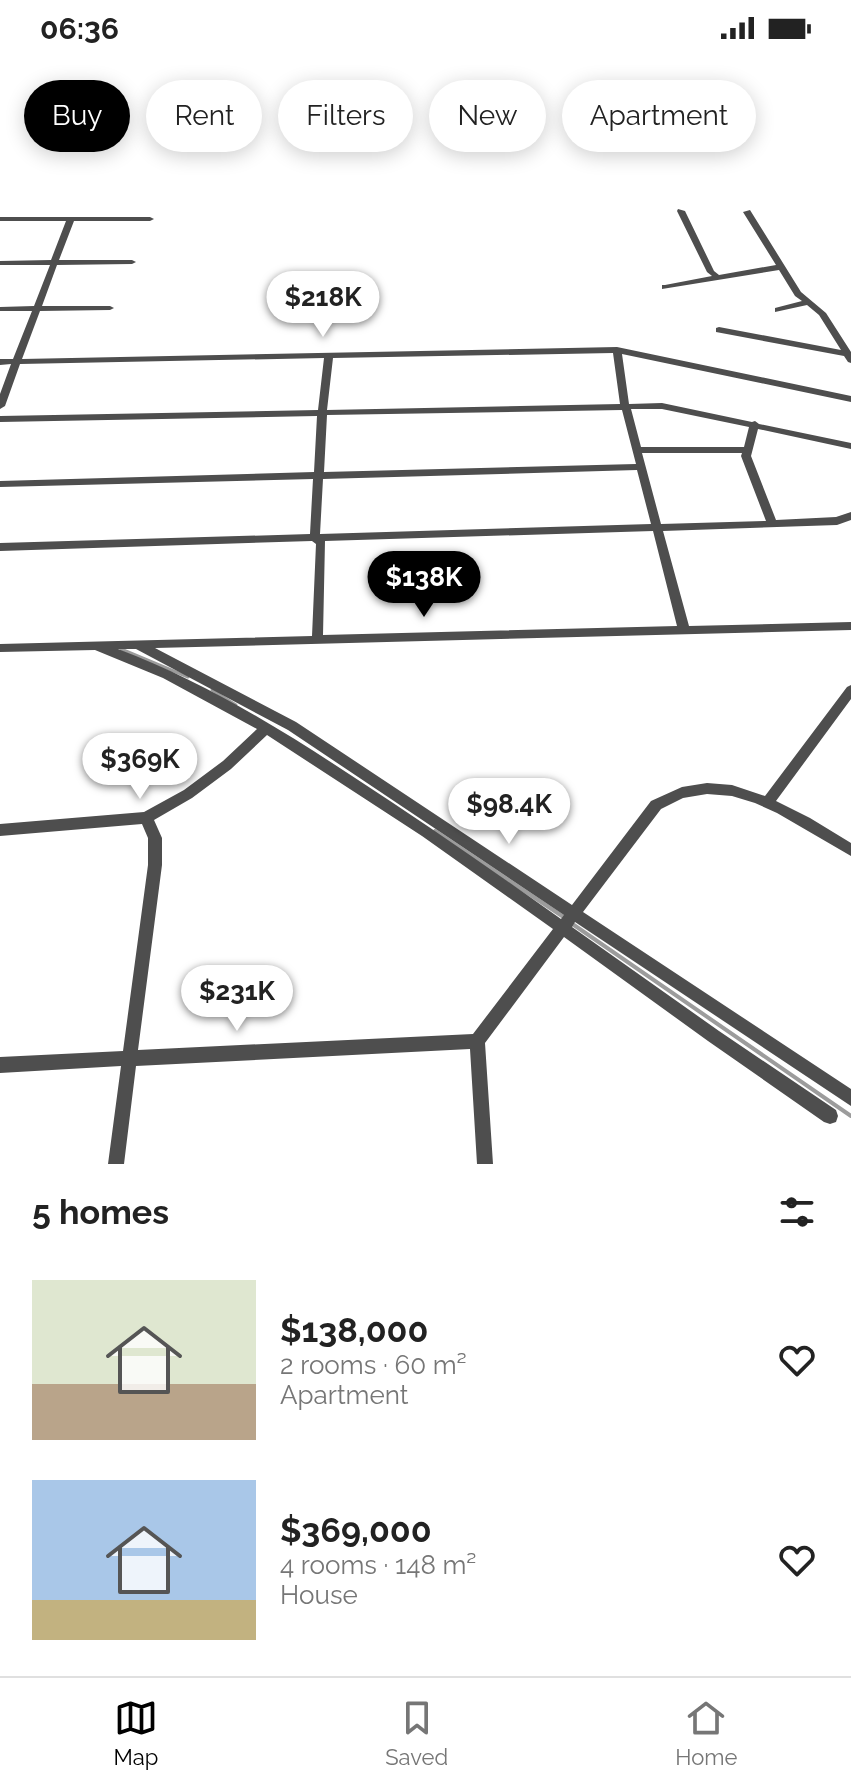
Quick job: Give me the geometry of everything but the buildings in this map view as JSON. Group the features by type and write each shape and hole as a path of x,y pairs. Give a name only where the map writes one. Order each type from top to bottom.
{"street":[{"path":"681,211 716,276"},
{"path":"747,212 798,294 822,313 849,357"},
{"path":"0,219 150,219"},
{"path":"0,406 71,219"},
{"path":"0,263 132,262"},
{"path":"665,287 780,267"},
{"path":"778,310 809,302"},
{"path":"0,309 110,308"},
{"path":"719,330 849,357"},
{"path":"0,362 617,350 851,399"},
{"path":"617,350 625,405 684,630"},
{"path":"315,538 322,414 329,355"},
{"path":"0,419 625,405 668,407 851,446"},
{"path":"755,424 747,450 751,472 772,524"},
{"path":"638,450 747,450"},
{"path":"0,484 641,467"},
{"path":"0,547 772,524 837,521 851,516"},
{"path":"315,538 321,543 317,640"},
{"path":"0,648 851,626"},
{"path":"137,644 292,726 571,920 746,1060 830,1116"},
{"path":"97,646 127,656 266,728 851,1098"},
{"path":"768,801 851,690"},
{"path":"0,830 146,818 188,794 227,765 266,728"},
{"path":"485,1164 477,1041 650,812 666,799 715,787 768,801 851,850"},
{"path":"116,1164 155,865 155,838 146,818"},
{"path":"0,1065 477,1041"}],"waterway":[{"path":"121,649 188,677"},
{"path":"212,690 236,705"},
{"path":"435,831 565,918"},
{"path":"571,923 851,1116"}]}
